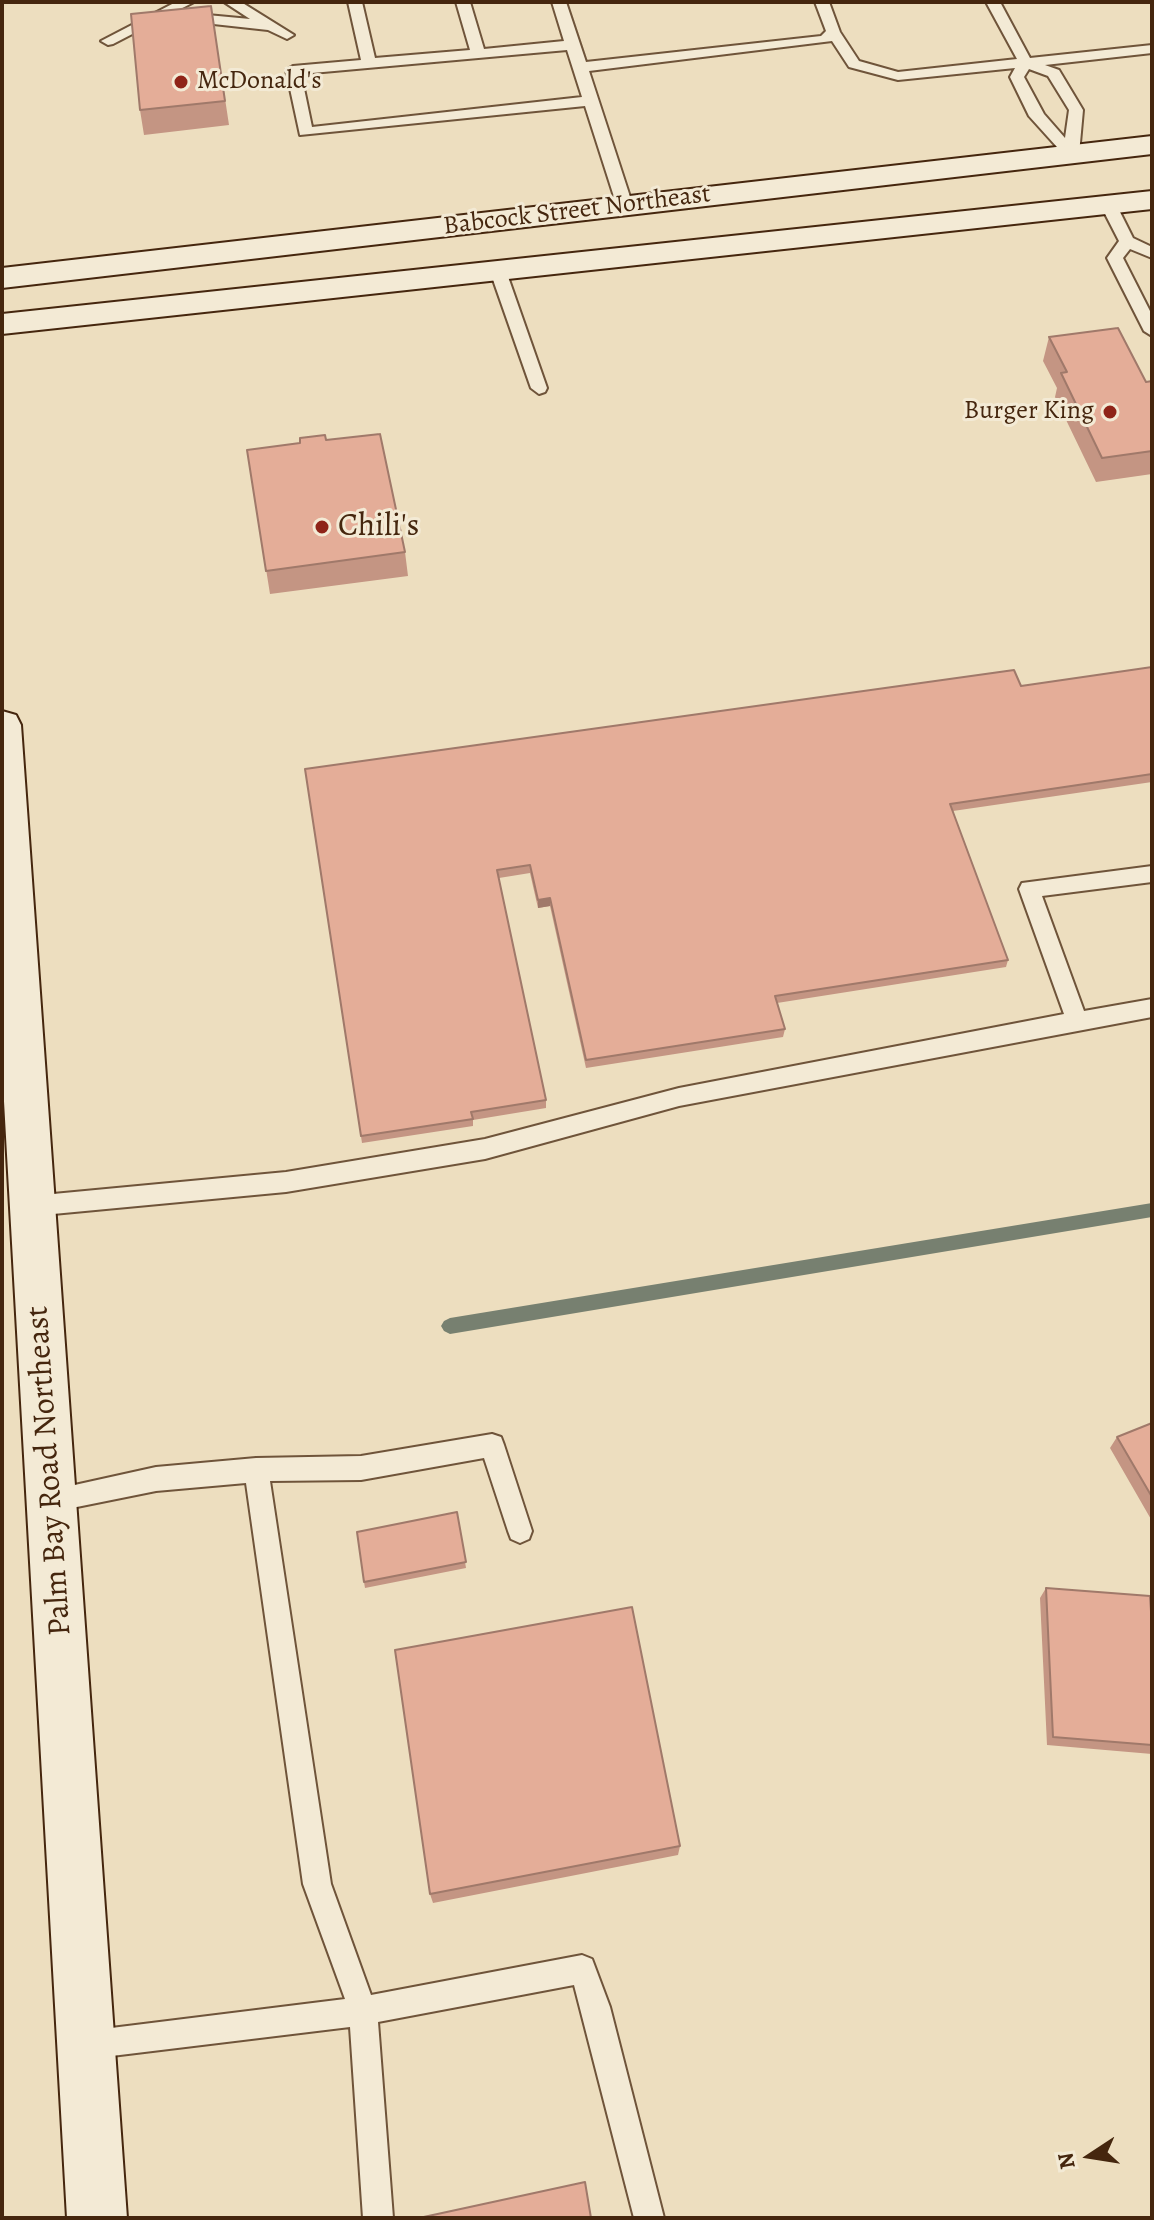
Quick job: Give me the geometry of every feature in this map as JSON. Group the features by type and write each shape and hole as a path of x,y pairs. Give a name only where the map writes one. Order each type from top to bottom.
{"main road":[{"name":"Babcock Street Northeast","path":"2,278 1152,145"},
{"path":"1109,206 1140,177 1152,173"},
{"name":"Babcock Street Northeast","path":"2,324 1152,200"},
{"name":"Palm Bay Road Northeast","path":"2,725 97,2218"}],"lane":[{"path":"108,41 187,2"},
{"path":"231,2 287,35"},
{"path":"355,2 369,64"},
{"path":"463,2 478,54"},
{"path":"559,2 625,206"},
{"path":"822,2 833,32 854,64 898,76 1152,49"},
{"path":"993,2 1026,63 1054,73 1076,110 1071,154"},
{"path":"149,19 180,16 272,26"},
{"path":"581,67 825,40 833,32"},
{"path":"573,45 293,70 305,132 591,101"},
{"path":"1026,63 1017,77 1037,116 1071,154"},
{"path":"1109,206 1127,241 1152,253"},
{"path":"1127,241 1115,258 1152,331"},
{"path":"498,271 539,388"},
{"path":"1077,1021 1029,889 1152,874"},
{"path":"32,1206 286,1182 485,1149 679,1097 1152,1008"},
{"path":"52,1500 156,1479 256,1470 361,1468 492,1445 520,1531"},
{"path":"256,1470 317,1884 363,2011 378,2218"},
{"path":"86,2045 363,2011 582,1969 596,2007 649,2218"}],"building":[{"name":"McDonald's","path":"211,6 225,101 140,110 131,14"},
{"path":"1118,328 1146,382 1152,381 1152,451 1102,458 1061,373 1067,372 1049,337"},
{"path":"380,434 405,552 266,571 247,450 300,443 300,438 325,435 326,440"},
{"path":"1152,667 1152,774 950,804 1008,960 775,996 785,1029 586,1060 550,898 538,900 530,865 497,870 546,1100 471,1112 473,1119 361,1136 305,769 1014,670 1021,686"},
{"path":"1152,1423 1152,1497 1117,1437"},
{"path":"457,1512 466,1562 364,1582 357,1532"},
{"path":"1046,1588 1150,1596 1152,1745 1053,1737"},
{"path":"632,1607 680,1846 430,1894 395,1650"},
{"path":"585,2182 591,2218 419,2218"}],"waterway":[{"path":"450,1326 1152,1210"}],"place":[{"name":"McDonald's","path":"181,82"},
{"name":"Burger King","path":"1110,412"},
{"name":"Chili's","path":"322,527"}]}
